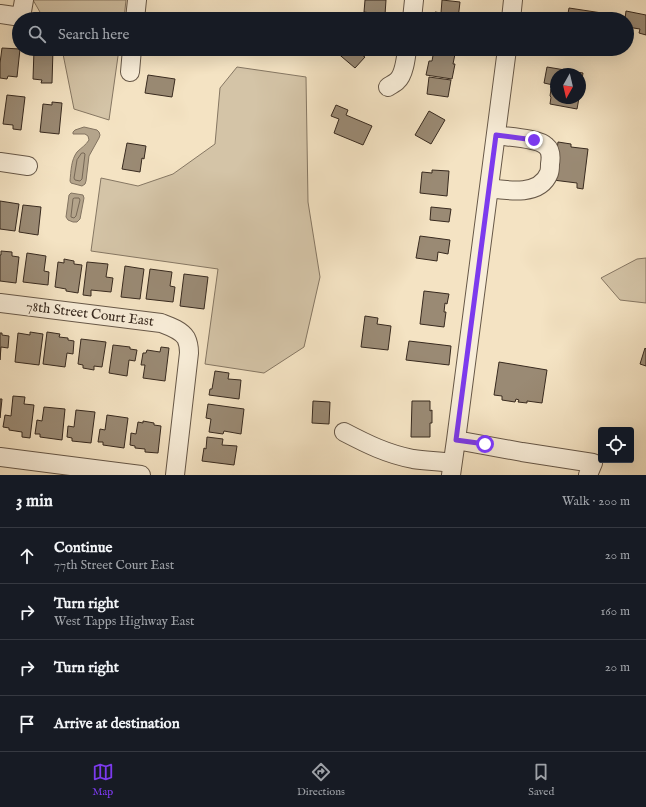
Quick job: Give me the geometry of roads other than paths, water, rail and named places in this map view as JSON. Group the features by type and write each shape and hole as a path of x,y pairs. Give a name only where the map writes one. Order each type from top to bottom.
{"street":[{"path":"136,12 137,0"},
{"path":"413,12 414,0"},
{"path":"512,12 513,0"},
{"path":"0,14 22,8"},
{"path":"130,72 131,56"},
{"path":"388,87 398,81 402,73 406,56"},
{"path":"344,432 380,450 452,469 506,56"},
{"path":"489,188 509,191 528,190 542,184 550,172 551,156 547,146 534,140 496,135"},
{"path":"0,162 28,166"},
{"name":"78th Street Court East","path":"0,303 161,323 171,326 179,331 186,338 189,353 175,475"},
{"path":"456,440 529,453 591,469"},
{"path":"0,457 141,475"}],"water":[{"path":"84,127 97,130 100,135 89,156 86,181 82,186 71,183 70,181 75,155 89,140 88,136 85,134 73,134 73,132"},
{"path":"71,193 83,195 84,198 80,219 77,222 68,220 66,217 69,195"}]}
